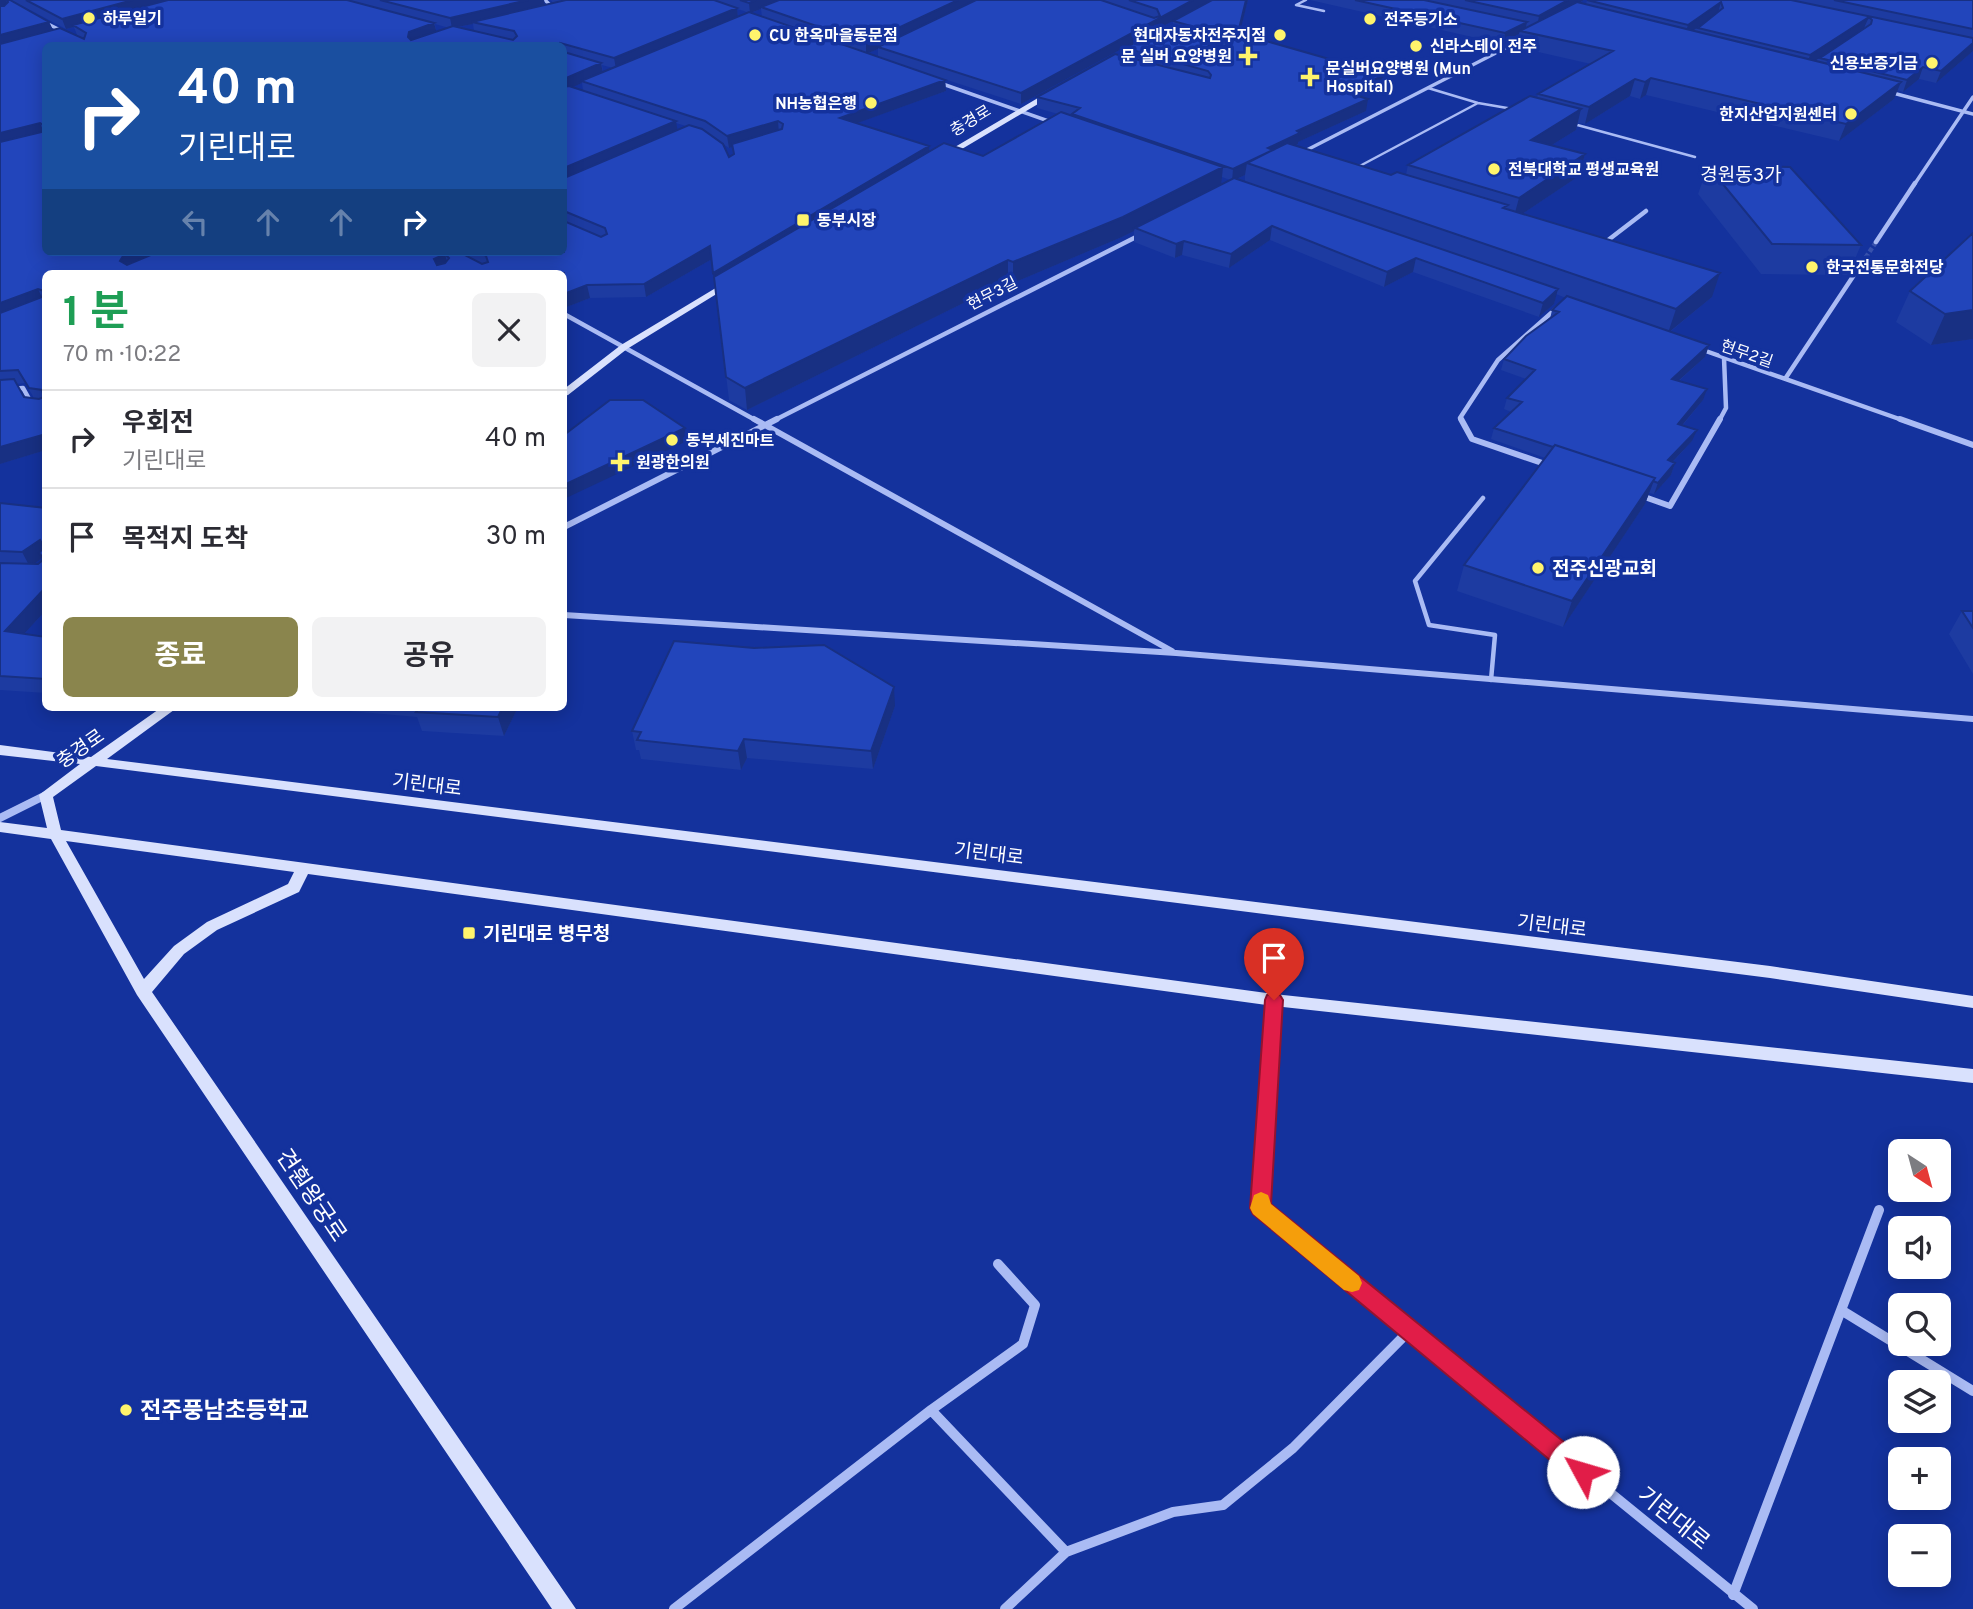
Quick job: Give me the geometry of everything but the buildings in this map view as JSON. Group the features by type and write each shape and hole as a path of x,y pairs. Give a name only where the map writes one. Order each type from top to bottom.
{"street":[{"path":"545,0 554,9"},
{"path":"1101,66 1221,0"},
{"path":"541,12 567,6"},
{"path":"33,15 77,40"},
{"path":"59,35 75,31"},
{"path":"1296,156 1526,37"},
{"path":"1113,60 1126,63"},
{"path":"928,79 1058,124"},
{"name":"충경로","path":"937,160 1064,87"},
{"path":"1884,91 1973,114"},
{"path":"1876,242 1973,97"},
{"path":"1595,250 1646,211"},
{"name":"현무3길","path":"567,525 1149,230"},
{"path":"1785,379 1854,275"},
{"path":"567,391 624,347 735,280"},
{"path":"1551,466 1472,439 1460,418 1498,360 1564,301"},
{"path":"567,316 1176,653"},
{"name":"현무2길","path":"1687,345 1973,445"},
{"path":"1630,492 1670,506 1726,408 1724,358"},
{"path":"0,390 23,388 33,405 42,407"},
{"path":"567,615 1176,653 1973,719"},
{"name":"충경로","path":"46,795 165,711"},
{"name":"기린대로","path":"0,750 893,860 1742,969 1973,1002"},
{"path":"0,818 46,795"},
{"name":"견훤왕궁로","path":"46,795 55,834 143,991 565,1609"},
{"path":"0,827 303,869 608,907 1274,1000 1973,1076"},
{"path":"143,991 179,950 223,920 294,888 303,869"},
{"name":"기린대로","path":"1274,1000 1260,1208 1753,1609"},
{"path":"1733,1595 1879,1210"},
{"path":"674,1609 931,1410 1023,1344 1035,1305 998,1264"},
{"path":"1841,1310 1973,1391"},
{"path":"1005,1609 1066,1552 1172,1512 1223,1505 1293,1448 1410,1330"},
{"path":"931,1410 1066,1552"}],"lane":[{"path":"1306,0 1296,5 1324,11"},
{"path":"1161,33 1173,36"},
{"path":"1428,88 1478,103 1517,109 1504,116"},
{"path":"1345,173 1478,103"},
{"path":"1567,123 1695,157"},
{"path":"1483,498 1415,581 1429,625 1494,635 1491,680"}],"tunnel":[{"path":"1854,275 1876,242"}],"slow traffic":[{"path":"1261,1201 1260,1208 1352,1283"}],"place":[{"name":"하루일기","path":"89,18"},
{"name":"전주등기소","path":"1370,19"},
{"name":"CU 한옥마을동문점","path":"755,35"},
{"name":"현대자동차전주지점","path":"1280,35"},
{"name":"신라스테이 전주","path":"1416,46"},
{"name":"문 실버 요양병원","path":"1248,56"},
{"name":"신용보증기금","path":"1932,63"},
{"name":"문실버요양병원 (Mun Hospital)","path":"1310,77"},
{"name":"NH농협은행","path":"871,103"},
{"name":"한지산업지원센터","path":"1851,114"},
{"name":"전북대학교 평생교육원","path":"1494,169"},
{"name":"동부시장","path":"803,220"},
{"name":"한국전통문화전당","path":"1812,267"},
{"name":"동부세진마트","path":"672,440"},
{"name":"원광한의원","path":"620,462"},
{"name":"전주신광교회","path":"1538,568"},
{"name":"기린대로 병무청","path":"469,933"},
{"name":"전주풍남초등학교","path":"126,1410"}],"district":[{"name":"경원동3가","path":"1741,174"}],"route":[{"path":"1274,1000 1260,1208 1583,1472"}]}
